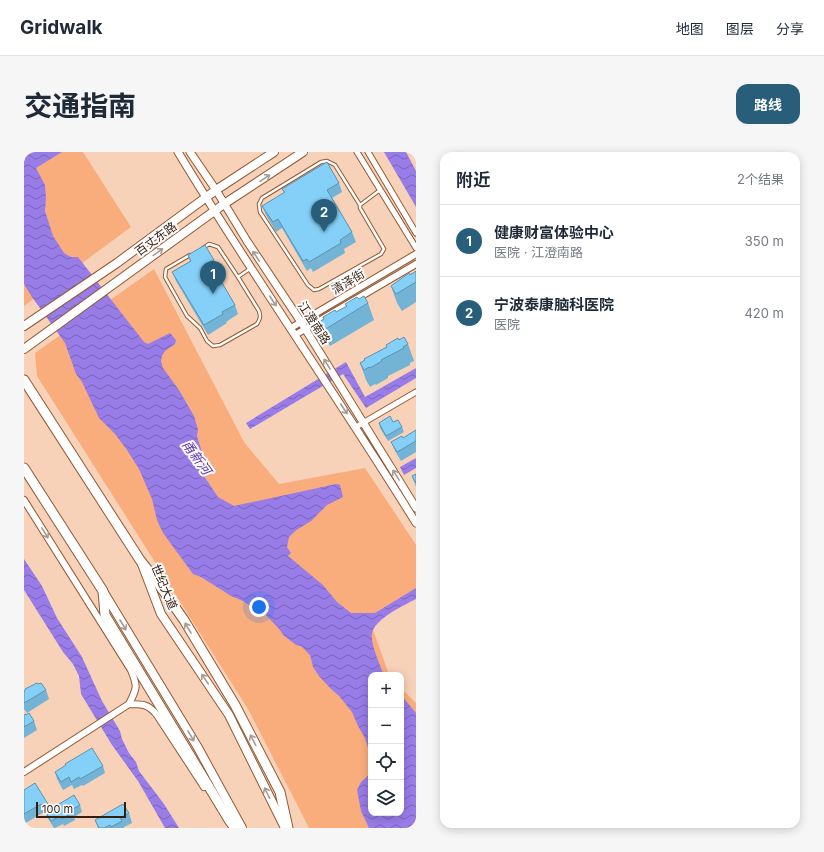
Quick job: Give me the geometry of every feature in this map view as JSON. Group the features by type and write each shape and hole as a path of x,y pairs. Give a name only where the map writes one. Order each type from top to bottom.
{"highway":[{"name":"世纪大道","path":"24,380 140,560"},
{"path":"24,468 103,591 105,615 235,828"},
{"path":"140,560 156,579 180,614 235,705 280,792 286,828"}],"main road":[{"name":"江澄南路","path":"178,152 214,212 356,427 416,523"},
{"name":"江澄南路","path":"190,152 306,329 416,508"},
{"name":"百丈东路","path":"24,326 117,263 216,190 274,152"},
{"name":"百丈东路","path":"24,349 224,204 304,152"},
{"name":"世纪大道","path":"140,560 161,614 229,715 286,828"},
{"path":"103,591 197,746 242,828"}],"street":[{"path":"357,152 416,248"},
{"path":"368,152 416,233"},
{"name":"清泽街","path":"291,328 416,254"},
{"name":"清泽街","path":"295,335 416,264"},
{"path":"356,427 416,392"},
{"path":"24,500 131,670 137,684 136,690 129,704 24,772"},
{"path":"129,704 142,704 151,708 157,715 229,828"}],"lane":[{"path":"327,161 335,165 360,205 360,208 384,249 381,254 319,289 311,288 308,285 260,212 259,204 262,198 322,162 327,161"},
{"path":"360,205 380,190"},
{"path":"190,254 166,269 164,272 165,277 187,316 200,328 207,341 213,346 220,345 257,324 261,316 260,311 218,247 209,244 197,251"},
{"path":"238,277 251,268"},
{"path":"349,272 359,288"}],"shaded area":[{"path":"24,152 83,152 131,227 24,306"},
{"path":"154,269 244,442 279,484 365,468 416,545 416,591 371,624 388,672 368,672 368,816 404,816 404,691 416,703 416,828 309,828 248,709 37,376 35,353"}],"water":[{"name":"甬新河","path":"24,152 62,152 36,168 45,185 45,211 53,236 64,253 71,257 78,257 144,342 148,344 170,333 176,340 175,344 165,351 161,361 163,368 179,390 194,416 198,429 197,436 204,459 202,467 204,476 218,497 234,506 336,484 340,485 343,497 327,505 311,521 295,531 289,537 287,547 291,553 288,556 323,585 337,602 351,613 375,613 416,588 416,599 384,618 374,628 372,633 374,648 383,672 368,672 368,748 352,712 339,696 319,676 313,667 310,655 301,646 296,645 283,635 264,613 231,596 201,577 193,574 163,533 157,520 152,499 139,469 115,434 99,418 82,382 76,374 65,343 24,284"},
{"path":"384,152 406,152 416,171 416,207"},
{"path":"346,362 365,397 416,368 416,378 366,408 343,374 250,429 246,423"},
{"path":"416,458 416,468 404,475 400,467"},
{"path":"24,559 42,586 57,618 82,657 102,701 120,731 122,739 129,753 136,762 139,771 164,804 179,828 165,828 138,781 112,745 81,694 79,676 73,664 63,652 24,590"},
{"path":"404,699 416,713 416,828 369,828 361,811 357,790 361,782 368,776 368,816 404,816"}],"building":[{"path":"327,162 339,183 327,190 352,232 340,240 341,243 309,262 307,259 303,261 278,219 273,222 262,206 285,192 282,189"},
{"path":"205,245 214,260 210,262 235,305 204,325 172,272 191,261 188,255"},
{"path":"416,271 416,282 396,294 391,286 409,273 410,275"},
{"path":"364,296 368,303 324,330 319,322 324,319 323,317 335,310 336,312 347,306 345,304 357,297 359,299"},
{"path":"404,337 408,344 403,347 404,348 364,370 360,363 365,360 364,359 387,347 386,345 398,338 399,340"},
{"path":"390,416 393,422 398,420 402,427 386,436 379,423"},
{"path":"416,430 416,441 397,452 391,442 402,436 403,438"},
{"path":"416,474 416,483 412,476"},
{"path":"37,683 41,683 46,690 24,703 25,689"},
{"path":"29,713 34,721 24,727 24,715"},
{"path":"92,748 103,766 80,779 79,777 71,782 69,777 61,782 55,772 66,765 65,764"},
{"path":"35,783 51,809 74,795 80,805 71,810 73,812 62,819 60,816 51,821 41,804 24,814 24,790"},
{"path":"123,804 129,813 120,818 122,821 111,827 110,825 104,828 99,828 95,820"}],"place":[{"name":"宁波泰康脑科医院","path":"324,232"},
{"name":"健康财富体验中心","path":"213,294"}]}
